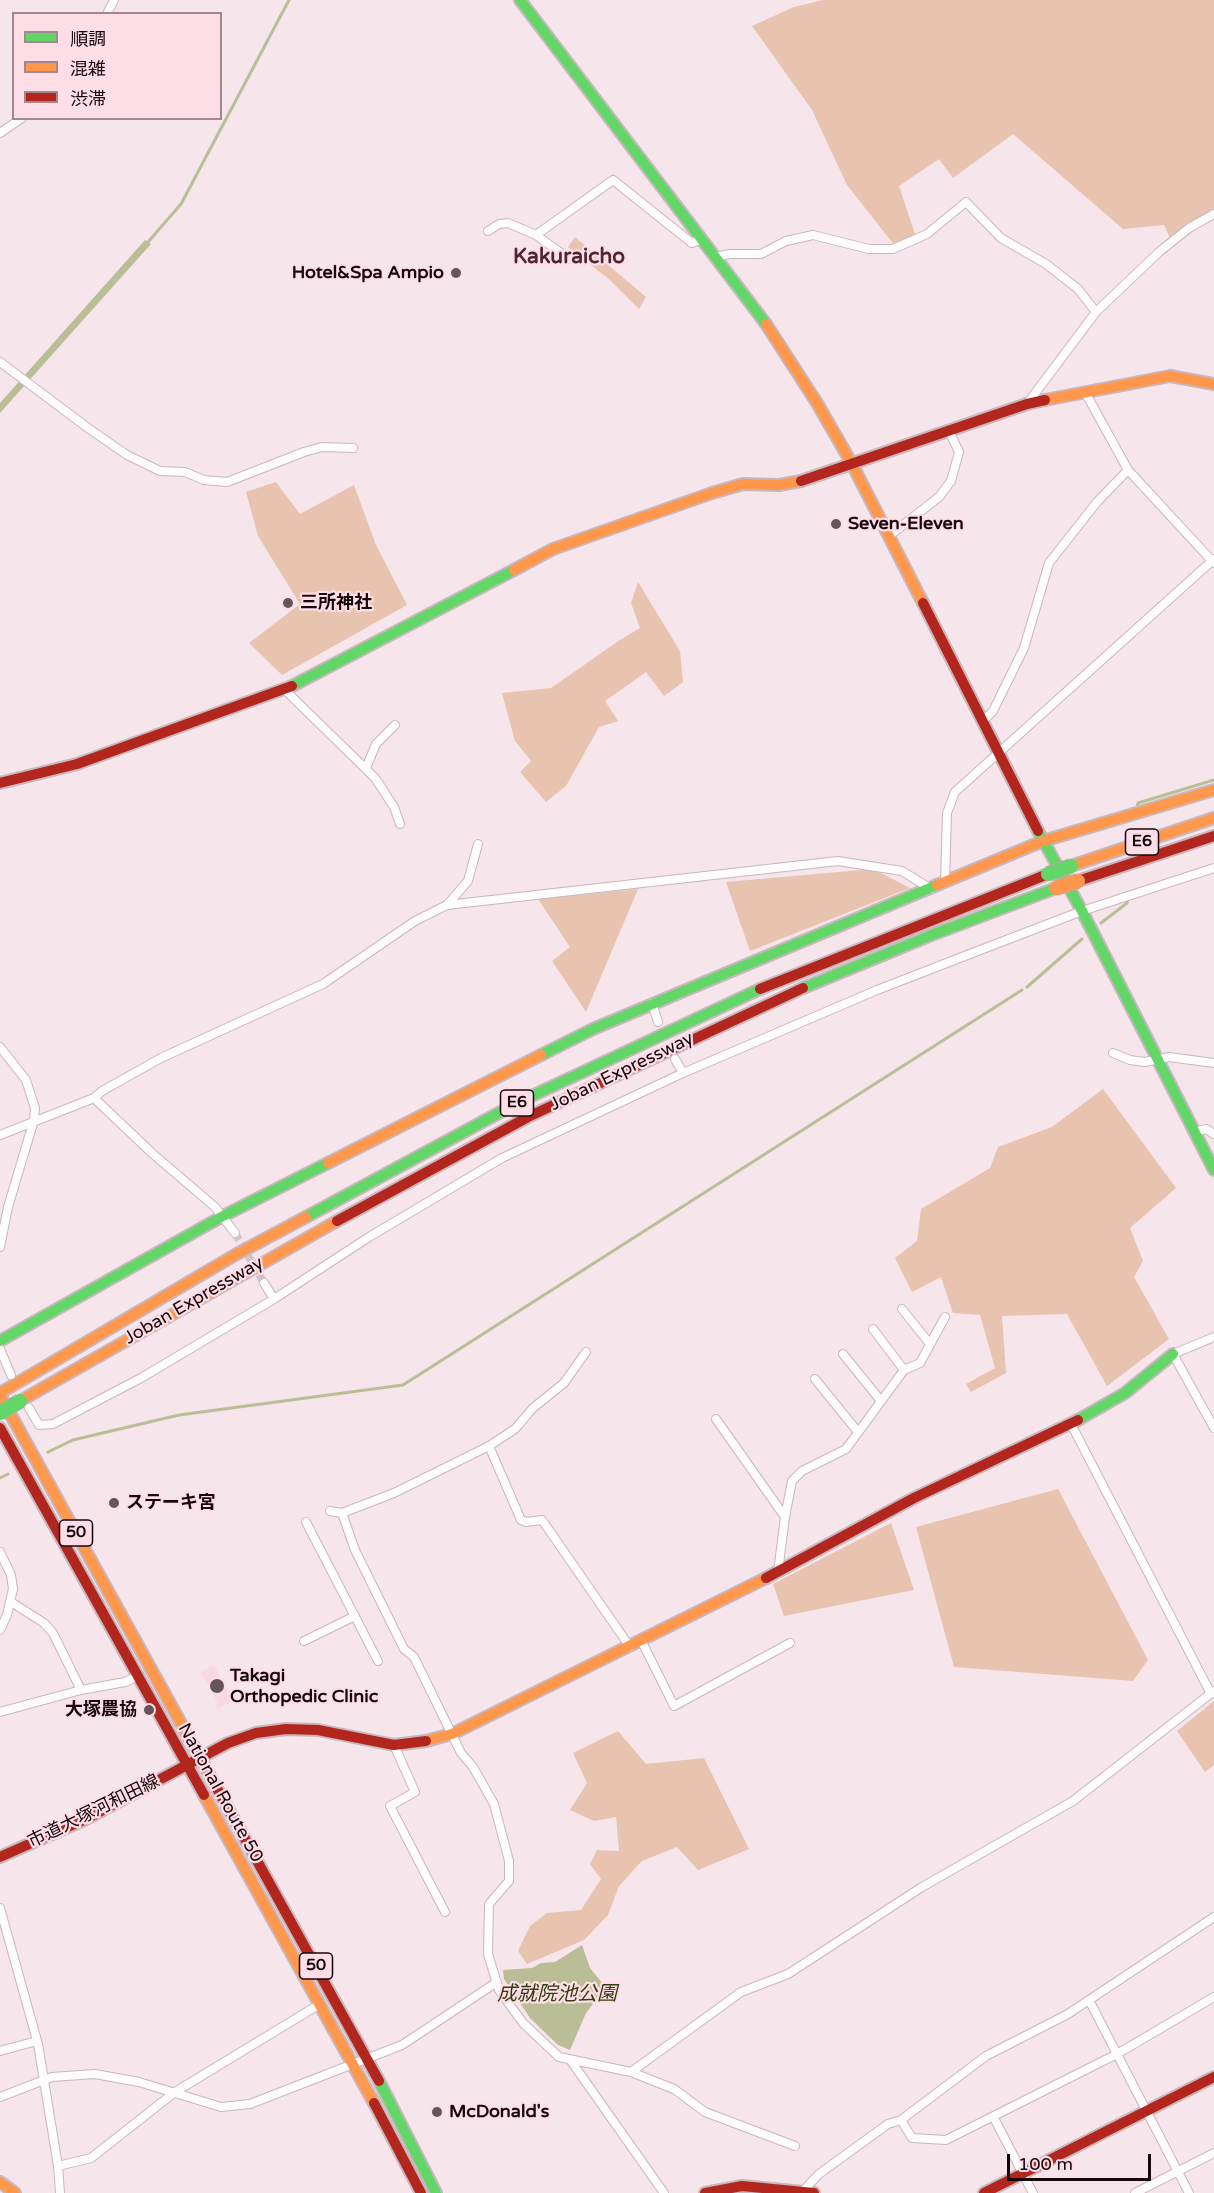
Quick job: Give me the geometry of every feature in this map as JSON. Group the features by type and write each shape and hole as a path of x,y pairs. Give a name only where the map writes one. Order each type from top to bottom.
{"main road":[{"path":"520,0 702,239 795,366 852,464 890,536 1043,841 1082,911 1214,1170"},
{"path":"0,783 76,764 285,690 553,549 743,484 779,485 804,482 950,433 1027,404 1170,376 1190,377 1214,384"},
{"path":"0,1341 223,1216 480,1085 652,1003 1043,841 1214,790"},
{"name":"Joban Expressway","path":"5,1387 235,1256 521,1101 765,987 1048,874 1214,818"},
{"name":"Joban Expressway","path":"0,1413 25,1405 245,1271 528,1118 773,1001 929,936 1056,888 1214,836"},
{"name":"市道大塚河和田線","path":"0,1857 86,1819 249,1735 286,1729 318,1730 394,1745 417,1744 452,1734 636,1645 778,1572 914,1498 1071,1424 1125,1393 1173,1354"},
{"name":"National Route 50","path":"5,1387 360,2061 436,2193"},
{"name":"National Route 50","path":"0,1428 320,2004 360,2061 420,2193"},
{"path":"984,2193 1214,2077"},
{"path":"0,2182 15,2193"},
{"path":"705,2193 742,2186 808,2192"}],"street":[{"path":"0,133 19,120"},
{"path":"536,235 613,180 692,243 702,239"},
{"path":"715,257 761,254 786,241 813,235 869,249 893,249 927,234 966,202 1001,238 1046,264 1078,289 1096,312"},
{"path":"1027,404 1096,312 1159,252 1189,228 1214,214"},
{"path":"488,231 499,224 508,223 536,235 569,260"},
{"path":"0,362 88,429 128,455 160,471 185,472 204,480 227,482 322,447 352,448"},
{"path":"945,882 947,813 955,792 1213,561 1128,470 1085,392"},
{"path":"890,536 939,497 951,481 959,452 950,433"},
{"path":"984,720 993,711 1024,648 1049,564 1097,502 1128,470"},
{"path":"285,690 366,768 387,795 400,824"},
{"path":"366,768 376,744 395,725"},
{"path":"447,905 468,881 478,844"},
{"path":"0,1135 94,1098 102,1091 161,1058 323,984 415,921 447,905 838,861 902,871 931,889"},
{"path":"25,1405 39,1425 53,1424 141,1378 502,1158 683,1073 877,990 1082,911 1214,868"},
{"path":"652,1003 658,1022"},
{"path":"0,1047 32,1091 34,1120 8,1206 0,1246"},
{"path":"1113,1053 1130,1060 1158,1061 1168,1057 1214,1063"},
{"path":"675,1059 683,1073"},
{"path":"94,1098 223,1216 235,1233"},
{"path":"1194,1132 1206,1129 1214,1134"},
{"path":"264,1283 274,1299"},
{"path":"902,1309 930,1344"},
{"path":"778,1572 792,1481 802,1471 846,1449 904,1370 920,1363 945,1317"},
{"path":"873,1329 904,1370"},
{"path":"1214,1336 1173,1354 1214,1428"},
{"path":"0,1349 5,1387"},
{"path":"330,1511 342,1513 416,1484 459,1459 489,1446 515,1429 533,1408 564,1383 586,1352"},
{"path":"843,1354 881,1401"},
{"path":"815,1379 858,1432"},
{"path":"716,1419 785,1516"},
{"path":"631,2072 741,1992 788,1974 922,1887 1073,1801 1212,1693 1071,1424"},
{"path":"489,1446 520,1520 526,1522 542,1520 636,1645 674,1706 790,1643"},
{"path":"342,1513 350,1539 404,1649 414,1657 452,1734 494,1804 509,1861 509,1881 489,1904 488,1954 496,1982 523,2023 559,2057 631,2072 674,2089 705,2112 795,2146"},
{"path":"306,1522 378,1661"},
{"path":"0,1552 13,1582 11,1602 0,1630"},
{"path":"11,1602 49,1628 81,1690"},
{"path":"304,1641 355,1617"},
{"path":"0,1712 81,1690 125,1682 138,1676"},
{"path":"394,1745 415,1792 390,1806 445,1912"},
{"path":"0,1908 37,2041 45,2080 60,2193"},
{"path":"808,2192 819,2174 879,2131 901,2120 986,2056 1089,2000 1214,1917"},
{"path":"0,2097 52,2077 95,2074 139,2082 206,2104 231,2108 250,2104 417,2037 496,1982"},
{"path":"901,2120 912,2139 946,2140 994,2118 1117,2054 1214,1997"},
{"path":"1089,2000 1189,2193"},
{"path":"58,2166 91,2158 175,2092 320,2004"},
{"path":"0,2051 37,2041"},
{"path":"571,2061 664,2193"},
{"path":"994,2118 1033,2193"},
{"path":"1135,2193 1214,2153"}],"shaded area":[{"path":"823,0 1214,0 1214,210 1170,238 1164,225 1123,229 1013,134 953,178 939,159 899,186 916,237 895,246 847,185 812,110 752,26 794,7"},
{"path":"575,237 646,297 639,309 610,280 568,247"},
{"path":"276,482 300,514 354,485 376,545 407,605 282,675 249,643 300,604 258,536 246,492"},
{"path":"638,582 680,651 683,682 664,696 646,672 605,701 618,721 599,727 566,786 546,802 520,772 531,761 515,741 502,693 551,688 640,628 631,603"},
{"path":"873,869 910,888 750,951 726,882"},
{"path":"638,889 586,1012 552,961 570,947 538,899"},
{"path":"1103,1089 1176,1188 1130,1228 1143,1261 1134,1277 1169,1339 1107,1386 1067,1314 1002,1316 1006,1373 971,1392 966,1384 995,1368 980,1315 953,1313 941,1277 912,1292 895,1258 917,1241 921,1209 990,1168 998,1147 1052,1127"},
{"path":"1058,1489 1148,1660 1133,1681 954,1667 916,1527"},
{"path":"891,1523 914,1590 784,1616 773,1584"},
{"name":"Takagi Orthopedic Clinic","path":"214,1665 233,1700 218,1709 215,1704 218,1703 201,1672"},
{"path":"1214,1701 1214,1765 1205,1772 1177,1731"},
{"path":"618,1731 646,1764 704,1758 749,1849 698,1870 677,1847 642,1861 619,1886 608,1915 584,1940 527,1964 518,1951 530,1926 547,1913 581,1910 601,1879 590,1864 597,1850 619,1851 616,1817 594,1821 570,1810 587,1783 573,1753"}],"water":[{"path":"145,240 151,244 0,413 0,403"},
{"name":"成就院池公園","path":"582,1945 590,1968 603,1984 600,1987 602,1992 586,2013 570,2050 558,2045 530,2018 504,1979 503,1970 532,1968 541,1963 555,1962"}],"waterway":[{"path":"148,242 181,204 289,0"},
{"path":"1137,808 1138,803 1214,780"},
{"path":"1101,923 1127,903 1127,900"},
{"path":"1027,987 1082,939"},
{"path":"48,1452 73,1440 179,1415 403,1385 1022,990"},
{"path":"0,1478 8,1474"}],"tunnel":[{"path":"235,1233 264,1283"}],"traffic: fast":[{"path":"520,0 766,324"},
{"path":"292,686 514,570"},
{"path":"1038,831 1082,911 1214,1170"},
{"path":"1048,874 1071,866"},
{"path":"541,1055 593,1029 937,885"},
{"path":"803,988 929,936 1056,888"},
{"path":"306,1217 521,1101 760,989"},
{"path":"0,1341 223,1216 328,1163"},
{"path":"1078,1420 1125,1393 1173,1354"},
{"path":"0,1413 20,1401"},
{"path":"379,2081 436,2193"}],"traffic: slow":[{"path":"766,324 817,403 852,464 923,603"},
{"path":"1045,400 1170,376 1214,384"},
{"path":"514,570 553,549 712,493 743,484 779,485 801,481"},
{"path":"937,885 1043,841 1214,790"},
{"path":"1071,866 1214,818"},
{"path":"1056,888 1078,881"},
{"path":"328,1163 541,1055"},
{"path":"0,1393 235,1255 306,1217"},
{"path":"20,1401 337,1221"},
{"path":"2,1399 194,1747"},
{"path":"426,1741 452,1734 766,1578"},
{"path":"204,1795 374,2103"},
{"path":"0,2182 15,2193"}],"traffic: jam":[{"path":"801,481 1027,404 1045,400"},
{"path":"923,603 1038,831"},
{"path":"0,783 77,764 292,686"},
{"path":"1078,881 1214,836"},
{"path":"760,989 1048,874"},
{"path":"337,1221 528,1117 803,988"},
{"path":"766,1578 914,1498 1078,1420"},
{"path":"0,1428 204,1795"},
{"path":"0,1857 86,1819 228,1743 256,1733 286,1729 318,1730 394,1745 426,1741"},
{"path":"194,1747 379,2081"},
{"path":"984,2193 1214,2077"},
{"path":"374,2103 421,2193"},
{"path":"705,2193 742,2186 814,2193"}],"place":[{"name":"Hotel&Spa Ampio","path":"456,273"},
{"name":"Seven-Eleven","path":"836,524"},
{"name":"三所神社","path":"288,603"},
{"name":"ステーキ宮","path":"114,1503"},
{"name":"Takagi Orthopedic Clinic","path":"217,1686"},
{"name":"大塚農協","path":"149,1710"},
{"name":"McDonald's","path":"437,2112"}],"district":[{"name":"Kakuraicho","path":"569,257"}]}
